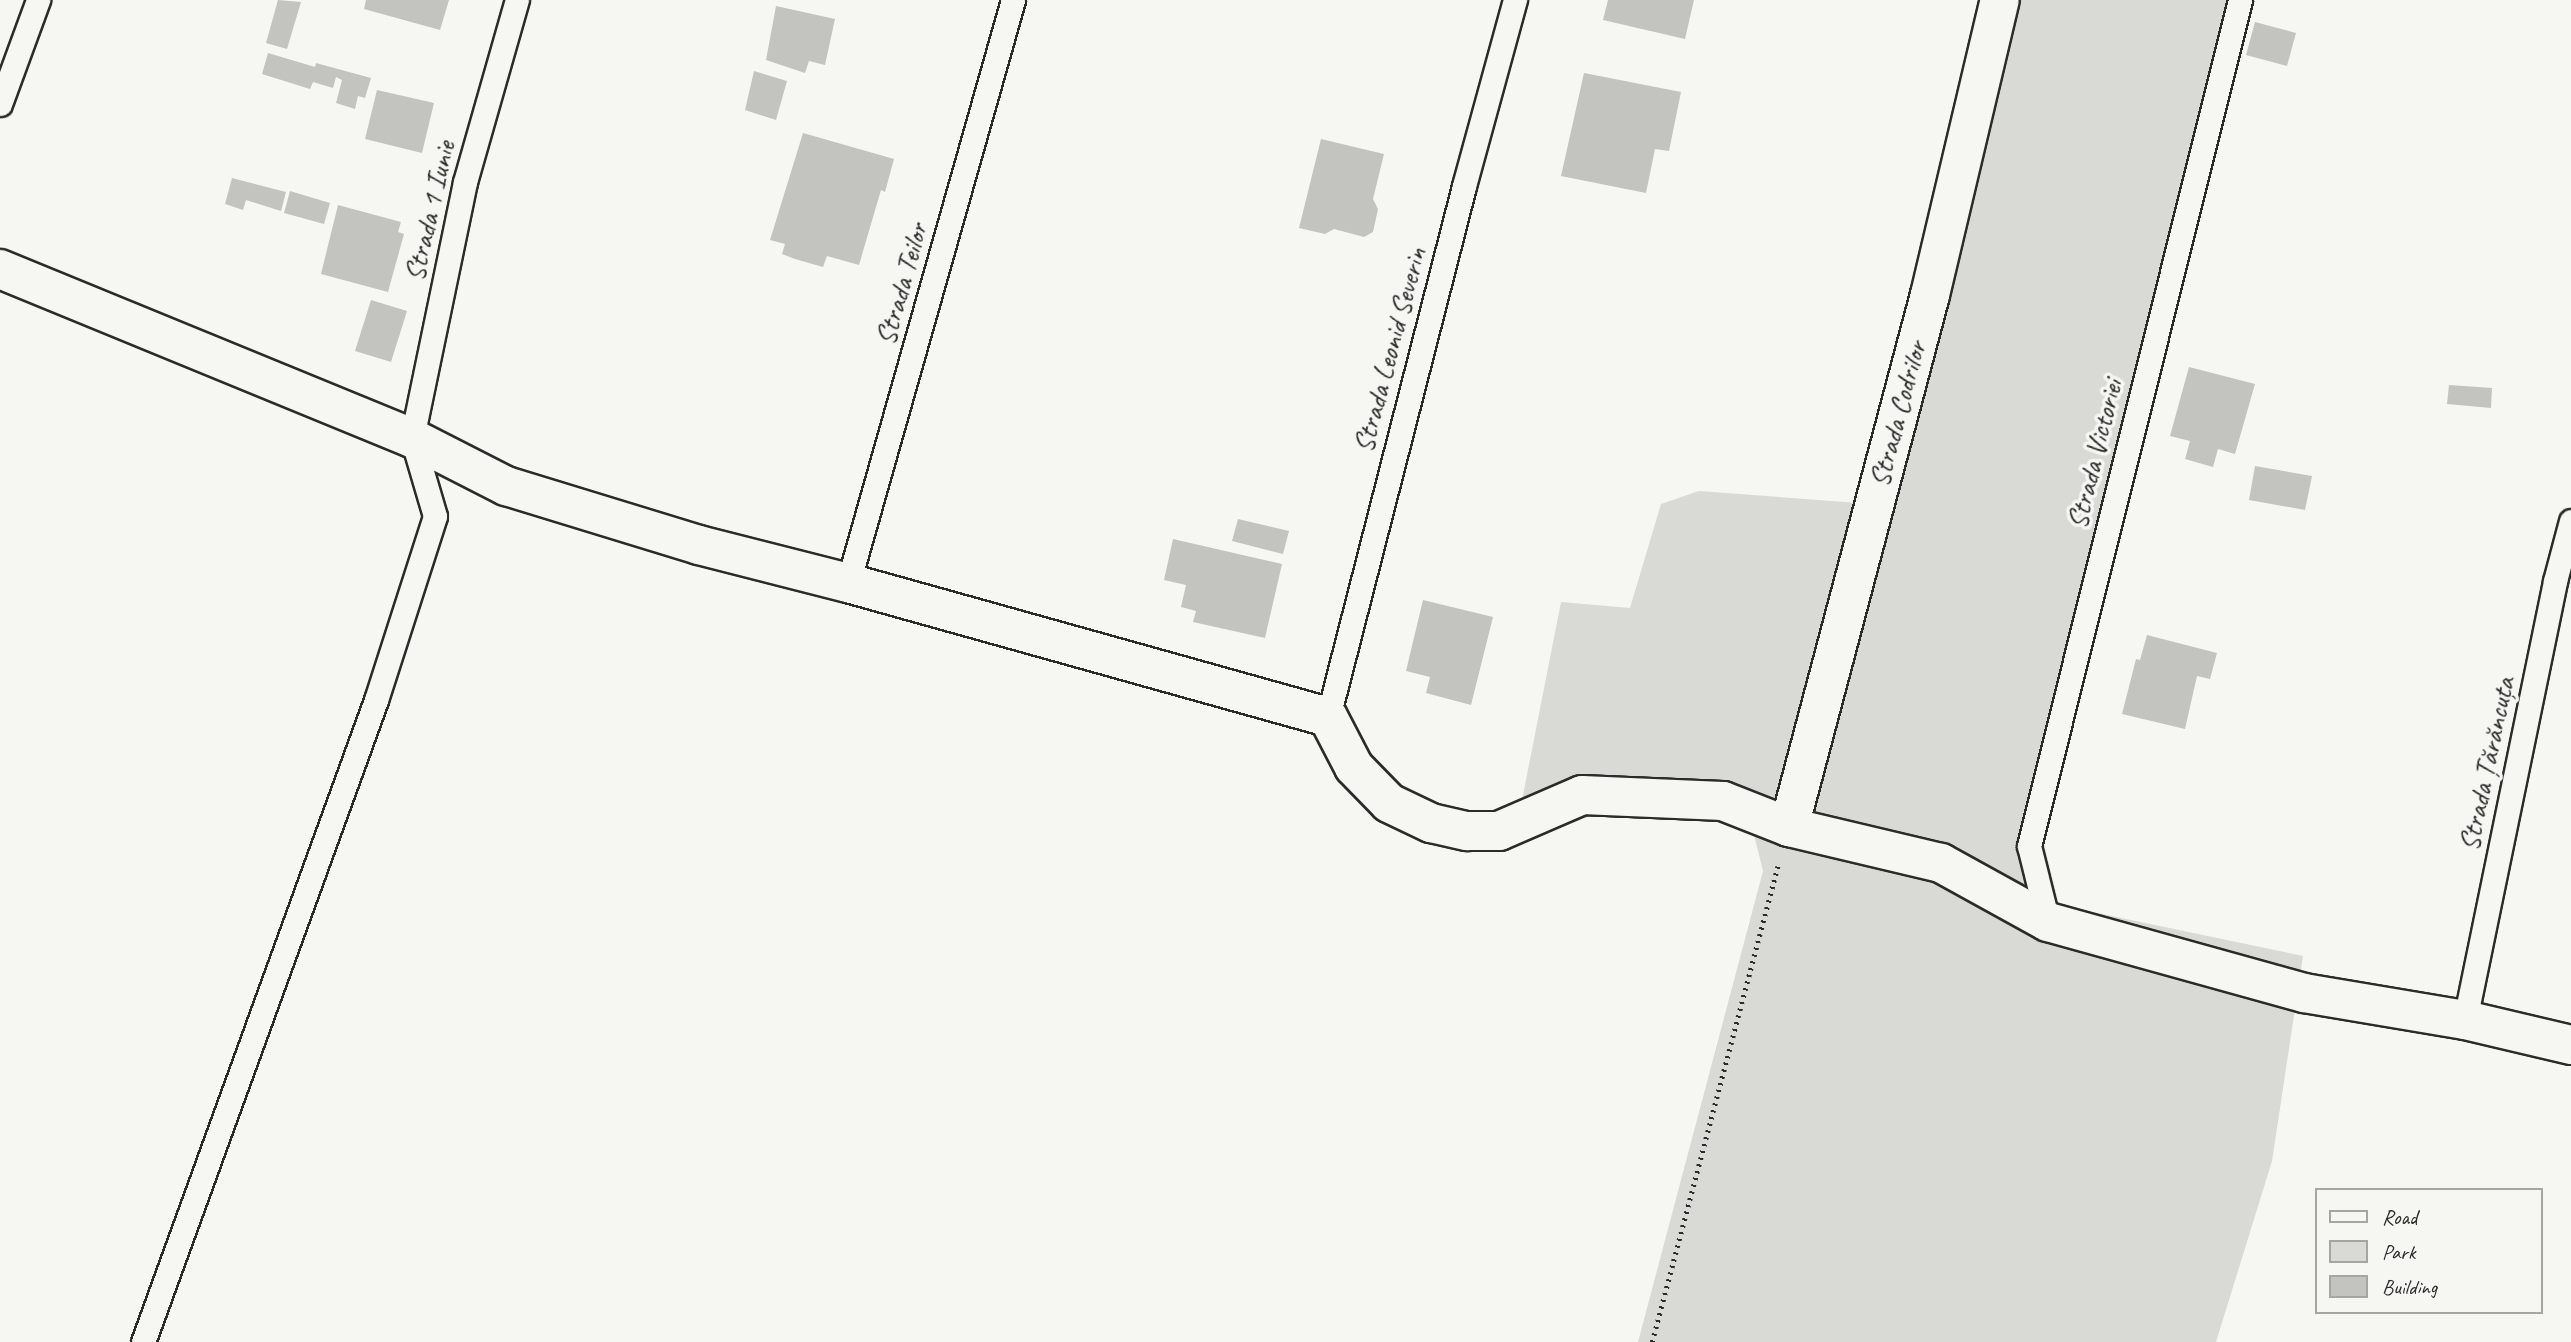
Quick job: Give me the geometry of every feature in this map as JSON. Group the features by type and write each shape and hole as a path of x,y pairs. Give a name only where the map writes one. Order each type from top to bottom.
{"street":[{"name":"Strada Codrilor","path":"1789,827 1930,295 2000,0"},
{"path":"0,269 412,438 506,486 699,545 848,583 1328,717 1354,766 1389,803 1431,823 1466,831 1499,831 1582,795 1723,801 1789,827 1941,863 2048,922 2304,993 2465,1020 2571,1045"}],"lane":[{"path":"0,104 38,0"},
{"name":"Strada 1 Iunie","path":"412,438 465,182 517,0"},
{"name":"Strada Teilor","path":"848,583 1013,0"},
{"name":"Strada Leonid Severin","path":"1328,717 1453,226 1515,0"},
{"name":"Strada Victoriei","path":"2048,922 2029,846 2240,0"},
{"path":"143,1342 376,700 435,516 412,438"},
{"name":"Strada Țărăncuța","path":"2465,1020 2556,581 2571,521"}],"path":[{"path":"1652,1342 1789,827"}],"green space":[{"path":"1983,0 2242,0 2166,343 2043,840 2059,905 2303,956 2272,1161 2216,1342 1638,1342 1763,871 1754,835 1692,810 1593,815 1513,846 1561,602 1630,608 1661,504 1699,491 1858,503"}],"building":[{"path":"278,0 301,2 287,49 266,43"},
{"path":"366,0 449,0 440,30 364,9"},
{"path":"1608,0 1694,0 1685,39 1603,20"},
{"path":"776,6 835,19 825,65 809,61 805,73 766,60"},
{"path":"2255,22 2296,33 2287,66 2246,55"},
{"path":"268,53 315,67 316,63 371,78 365,98 358,96 355,109 336,103 342,80 336,77 333,88 313,82 310,89 262,74"},
{"path":"754,71 787,81 776,120 745,110"},
{"path":"1584,73 1681,92 1669,151 1655,149 1646,193 1561,176"},
{"path":"377,90 434,103 422,153 365,139"},
{"path":"803,133 894,159 885,192 881,190 859,265 827,256 823,267 782,254 785,244 770,240"},
{"path":"1321,139 1384,154 1373,199 1378,209 1373,232 1364,237 1334,229 1325,234 1299,228"},
{"path":"232,178 286,192 281,211 246,200 243,210 225,204"},
{"path":"290,191 330,203 324,224 284,213"},
{"path":"338,205 401,222 398,232 404,234 388,292 321,274"},
{"path":"371,300 407,311 391,362 355,351"},
{"path":"2189,367 2255,384 2235,454 2218,449 2213,467 2185,459 2190,441 2170,436"},
{"path":"2449,385 2492,388 2491,408 2447,404"},
{"path":"2255,466 2312,476 2305,510 2249,500"},
{"path":"1238,519 1289,531 1283,554 1232,541"},
{"path":"1173,539 1282,564 1265,638 1193,622 1196,611 1181,607 1186,585 1164,580"},
{"path":"1423,600 1493,617 1471,705 1426,693 1430,677 1406,671"},
{"path":"2147,635 2217,653 2210,679 2197,676 2185,729 2122,714 2136,659 2140,660"}]}
